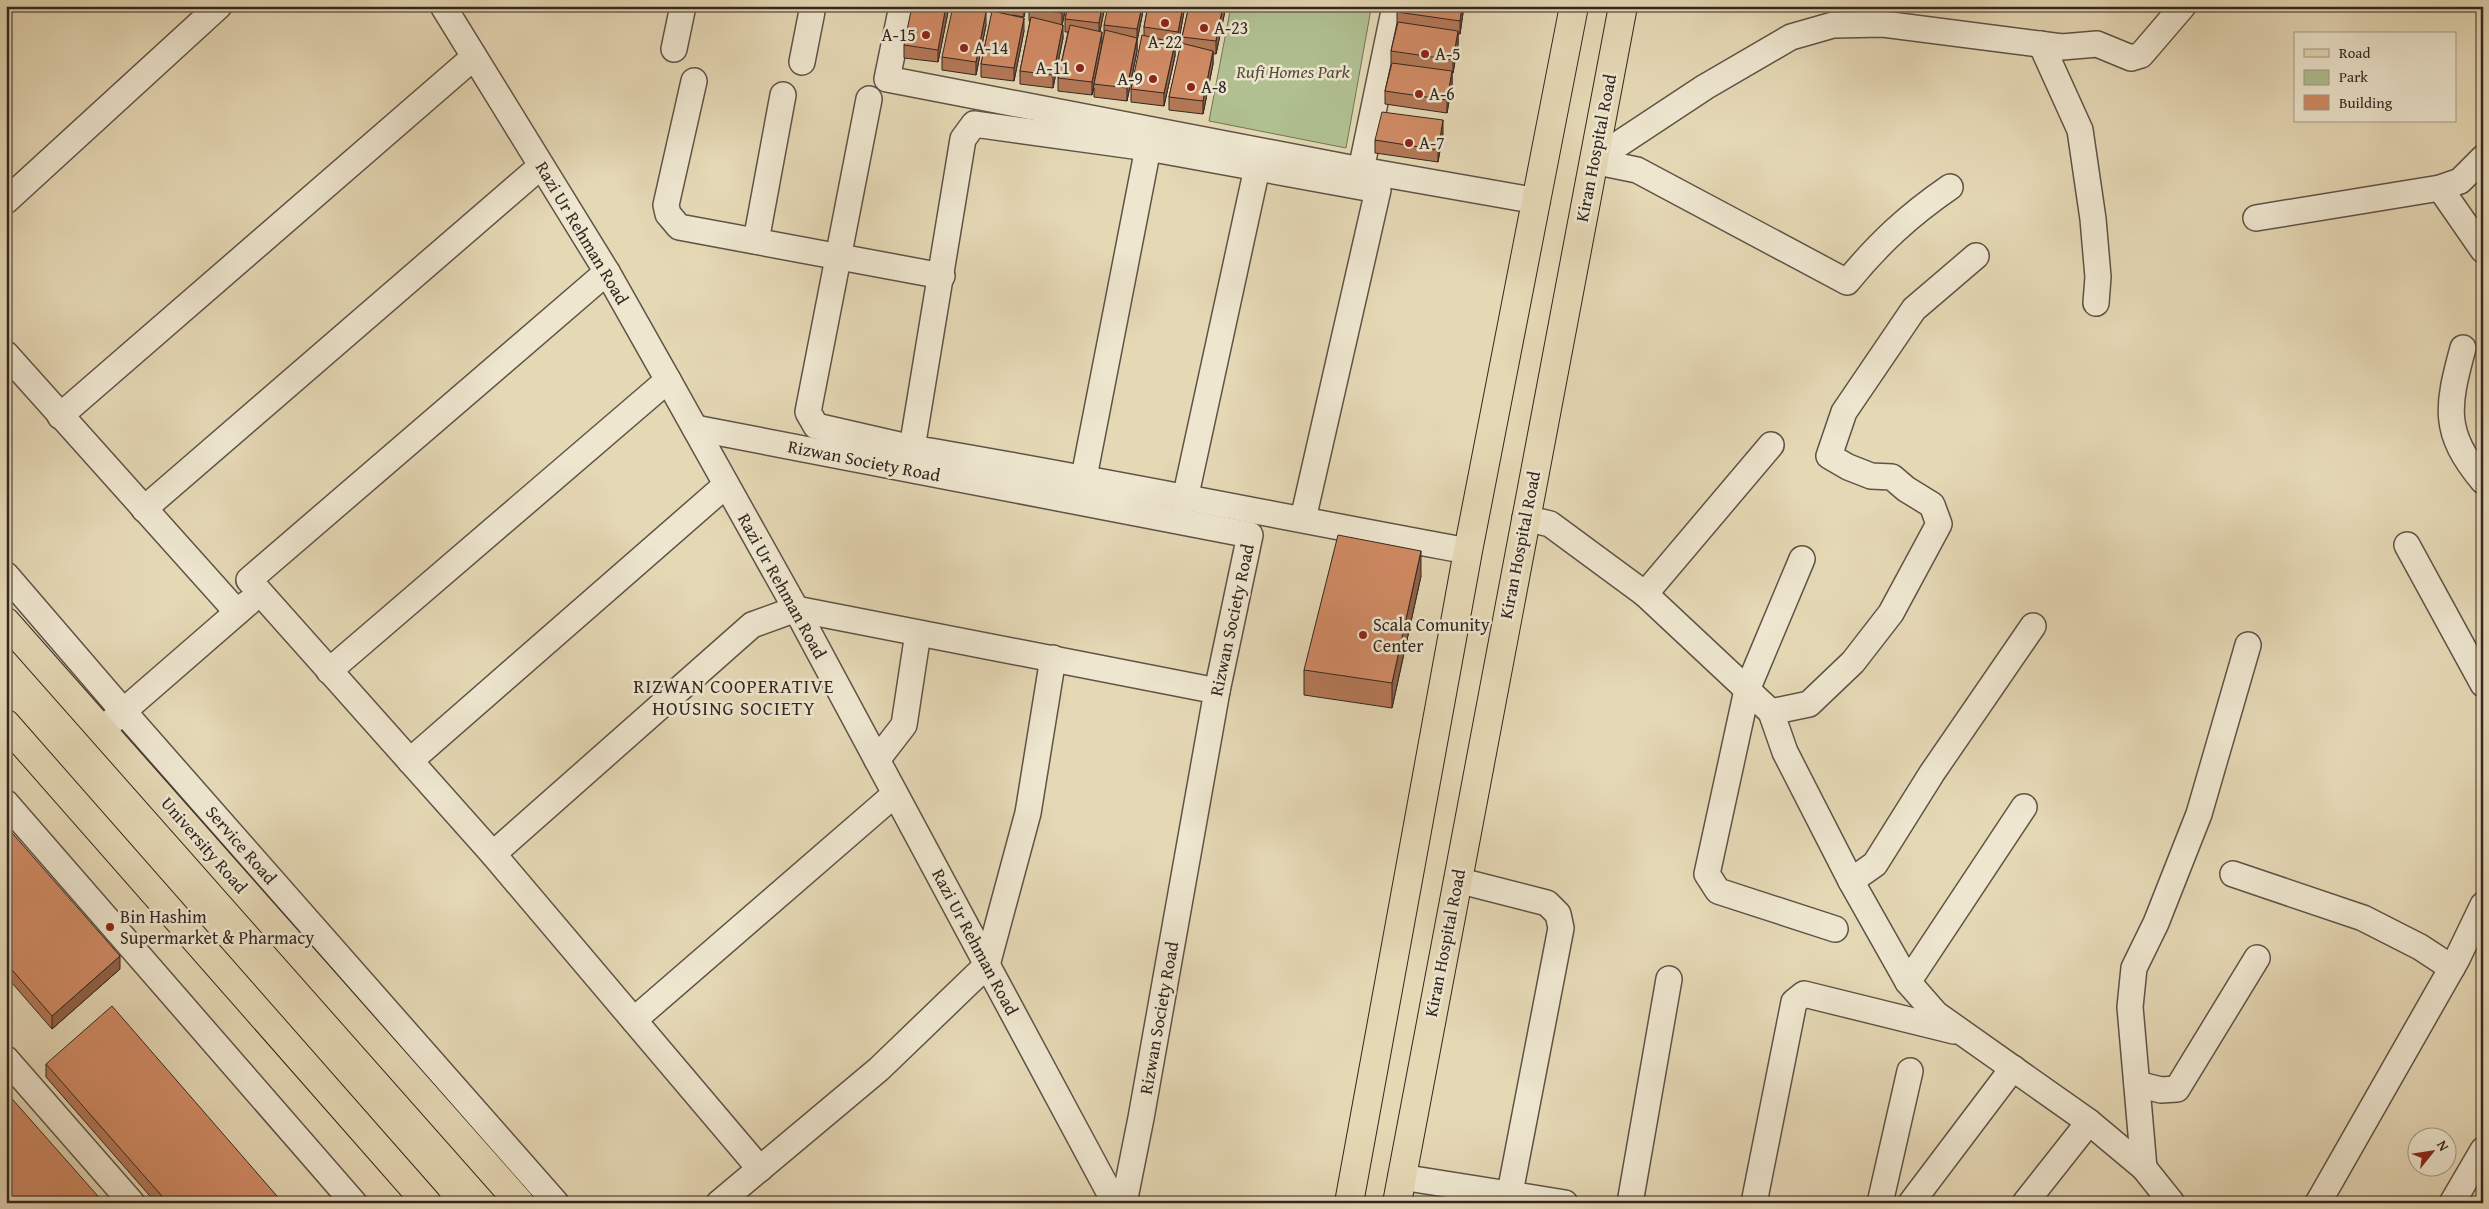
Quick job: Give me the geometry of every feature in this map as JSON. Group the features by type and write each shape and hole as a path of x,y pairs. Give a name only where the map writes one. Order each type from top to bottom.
{"main road":[{"path":"1349,1203 1468,551 1574,6"},
{"name":"Kiran Hospital Road","path":"1399,1190 1623,6"},
{"name":"University Road","path":"6,622 520,1203"},
{"path":"6,724 427,1203"}],"street":[{"path":"6,201 219,6"},
{"name":"Razi Ur Rehman Road","path":"443,6 607,272 695,428 796,609 1115,1203"},
{"path":"674,49 683,6"},
{"path":"802,62 813,6"},
{"path":"902,6 886,79 1361,170 1537,201"},
{"path":"1361,170 1395,6"},
{"path":"1593,161 1705,88 1791,37 1833,25 1883,24 2062,47 2097,44 2131,58 2141,55 2183,6"},
{"path":"2040,44 2080,130 2093,219 2098,276 2096,303"},
{"path":"60,416 474,57"},
{"path":"694,81 666,205 668,214 679,227 942,276"},
{"path":"756,241 782,95"},
{"path":"869,99 840,256 808,412 816,426 912,448 1084,477 1186,499 1303,519 1468,551"},
{"path":"912,448 942,276 963,139 974,124 1148,148 1378,190 1303,519"},
{"path":"1084,477 1148,148"},
{"path":"2256,218 2440,188 2460,181 2483,158"},
{"path":"1593,161 1637,170 1847,282 1874,250 1908,218 1950,187"},
{"path":"144,509 541,166"},
{"path":"1186,499 1256,168"},
{"path":"2440,188 2483,250"},
{"path":"1771,712 1809,704 1853,662 1891,614 1939,524 1932,505 1906,489 1892,477 1871,476 1848,468 1829,456 1844,412 1914,308 1976,256"},
{"path":"607,272 249,580 493,854 760,1169"},
{"path":"2463,348 2451,393 2452,428 2465,460 2483,481"},
{"path":"6,354 237,612"},
{"path":"329,671 668,380"},
{"name":"Rizwan Society Road","path":"695,428 1250,535 1216,691 1141,1118 1124,1203"},
{"path":"1645,594 1771,445"},
{"path":"410,761 726,485"},
{"path":"1525,518 1550,524 1645,594 1771,712 1785,752 1851,881 1908,982 1936,1014 2089,1122 2144,1168 2172,1203"},
{"path":"2407,545 2483,684"},
{"path":"1802,559 1747,690 1707,874 1718,891 1835,928"},
{"name":"Service Road","path":"6,576 556,1203"},
{"path":"102,730 260,593"},
{"path":"493,854 752,625 796,609 1216,691"},
{"path":"1851,881 1875,864 1932,773 2033,626"},
{"path":"877,760 904,725 918,633"},
{"path":"2144,1168 2130,1007 2134,968 2156,924 2199,814 2248,645"},
{"path":"719,1203 879,1070 987,964 1028,813 1053,658"},
{"path":"634,1020 895,794"},
{"path":"6,803 354,1203"},
{"path":"1908,982 2024,807"},
{"path":"2233,874 2363,918 2420,947 2452,968"},
{"path":"1457,880 1547,904 1558,914 1561,928 1509,1198"},
{"path":"2318,1203 2452,968 2483,905"},
{"path":"2137,1084 2161,1090 2177,1089 2257,958"},
{"path":"1630,1203 1669,979"},
{"path":"1754,1203 1794,1002 1804,994 1964,1033"},
{"path":"6,1059 132,1203"},
{"path":"1911,1203 2012,1068"},
{"path":"1880,1203 1910,1071"},
{"path":"2025,1203 2089,1122"},
{"path":"2452,1203 2483,1150"},
{"path":"1399,1190 1566,1203"}],"green space":[{"name":"Rufi Homes Park","path":"1231,6 1350,6 1371,9 1346,148 1209,121"}],"building":[{"name":"A-15","path":"912,6 946,6 938,50 904,45"},
{"name":"A-14","path":"953,6 963,6 986,12 976,62 942,57"},
{"path":"1029,6 1064,6 1062,13 1029,8"},
{"path":"1068,6 1102,6 1099,23 1065,19"},
{"path":"1108,6 1142,6 1137,29 1104,25"},
{"name":"A-22","path":"1148,6 1183,6 1178,32 1144,27"},
{"name":"A-23","path":"1189,6 1223,6 1216,41 1182,37"},
{"path":"1399,6 1462,6 1460,21 1397,12"},
{"path":"992,11 1024,18 1014,68 981,64"},
{"path":"1031,17 1063,25 1053,75 1020,71"},
{"path":"1398,22 1458,31 1453,60 1391,51"},
{"name":"A-11","path":"1070,25 1102,32 1092,82 1058,78"},
{"path":"1105,30 1137,38 1127,88 1094,84"},
{"name":"A-9","path":"1142,35 1175,43 1164,93 1131,89"},
{"name":"A-8","path":"1181,43 1213,51 1203,101 1169,97"},
{"path":"1392,63 1452,71 1447,100 1385,91"},
{"path":"1382,112 1443,120 1438,150 1375,140"},
{"name":"Scala Comunity Center","path":"1338,535 1421,551 1392,683 1304,670"},
{"path":"6,826 120,956 52,1016 6,963"},
{"path":"112,1006 283,1203 168,1203 46,1064"},
{"path":"6,1092 104,1203 6,1203"}],"place":[{"name":"A-22","path":"1165,23"},
{"name":"A-23","path":"1204,28"},
{"name":"A-15","path":"926,35"},
{"name":"A-14","path":"964,48"},
{"name":"A-5","path":"1425,54"},
{"name":"A-11","path":"1080,68"},
{"name":"A-9","path":"1153,79"},
{"name":"A-8","path":"1191,87"},
{"name":"A-6","path":"1419,94"},
{"name":"A-7","path":"1409,143"},
{"name":"Scala Comunity Center","path":"1363,635"},
{"name":"Bin Hashim Supermarket & Pharmacy","path":"110,927"}],"district":[{"name":"RIZWAN COOPERATIVE HOUSING SOCIETY","path":"734,697"}]}
